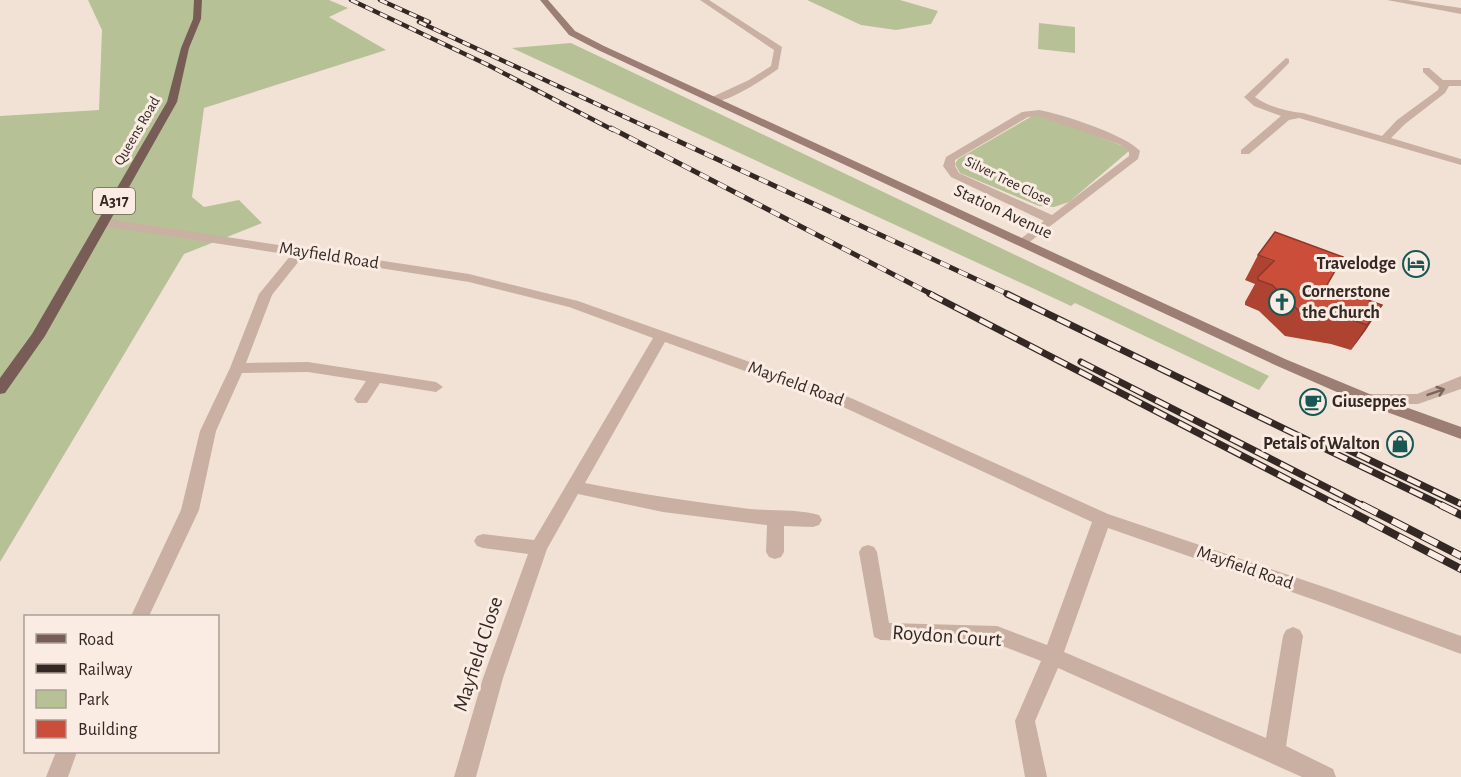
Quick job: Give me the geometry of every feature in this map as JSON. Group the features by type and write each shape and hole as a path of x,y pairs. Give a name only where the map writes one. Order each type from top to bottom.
{"main road":[{"name":"Queens Road","path":"0,389 38,336 172,102 185,48 197,19 198,0"}],"street":[{"name":"Station Avenue","path":"544,0 572,33 1280,362 1367,399 1461,433"},
{"path":"704,0 760,33 779,49 775,67 752,82 714,100"},
{"path":"1391,0 1461,11"},
{"path":"1286,61 1249,97 1258,104 1291,116"},
{"path":"1426,70 1442,83 1461,83"},
{"path":"1384,139 1401,122 1442,91 1442,83"},
{"name":"Silver Tree Close","path":"1023,243 1053,220 1134,157 1135,151 1125,143 1051,115 1039,113 1026,114 950,159 948,166 956,174 1053,220"},
{"path":"1245,152 1286,117 1299,115 1461,162"},
{"name":"Mayfield Road","path":"102,222 469,278 573,304 846,402 1102,519 1330,597 1461,645"},
{"path":"140,615 190,510 208,431 237,368 266,294 300,252"},
{"name":"Mayfield Close","path":"465,777 493,678 539,548 662,335"},
{"path":"237,368 308,367 436,387"},
{"path":"362,399 376,377"},
{"path":"1367,399 1418,399 1461,381"},
{"path":"574,487 663,505 776,519 813,520"},
{"path":"775,552 776,519"},
{"path":"1036,777 1024,721 1053,656 1102,519"},
{"path":"483,541 539,548"},
{"name":"Roydon Court","path":"868,552 881,631 997,635 1053,656 1274,752 1325,777"},
{"path":"1274,752 1293,636"},
{"path":"57,777 66,753"}],"green space":[{"path":"88,0 329,0 348,8 329,17 386,50 204,108 192,197 204,207 239,200 262,223 184,254 0,562 0,116 99,110 102,30"},
{"path":"807,0 900,0 938,11 931,24 896,30 861,25"},
{"path":"1039,23 1075,27 1075,53 1038,49"},
{"path":"571,43 1269,376 1259,390 1075,303 1071,306 512,48"},
{"path":"1032,116 1044,116 1123,146 1129,151 1069,202 1054,207 1039,206 960,173 955,164 958,159"}],"building":[{"path":"1275,232 1343,257 1327,285 1382,305 1367,325 1347,318 1299,311 1272,285 1258,280 1258,277 1274,261 1258,255"}],"railway":[{"path":"351,0 488,65 613,130"},
{"path":"380,0 429,22"},
{"path":"419,22 653,130"},
{"path":"611,128 933,295"},
{"path":"650,128 1010,295"},
{"path":"930,294 1341,507"},
{"path":"1007,294 1445,507"},
{"path":"1081,362 1365,507"},
{"path":"1332,442 1461,504"},
{"path":"1338,505 1461,569"},
{"path":"1362,505 1461,556"},
{"path":"1441,505 1445,507"},
{"path":"1445,507 1461,515"}],"place":[{"name":"Travelodge","path":"1416,264"},
{"name":"Cornerstone the Church","path":"1282,302"},
{"name":"Giuseppes","path":"1313,402"},
{"name":"Petals of Walton","path":"1400,444"}]}
